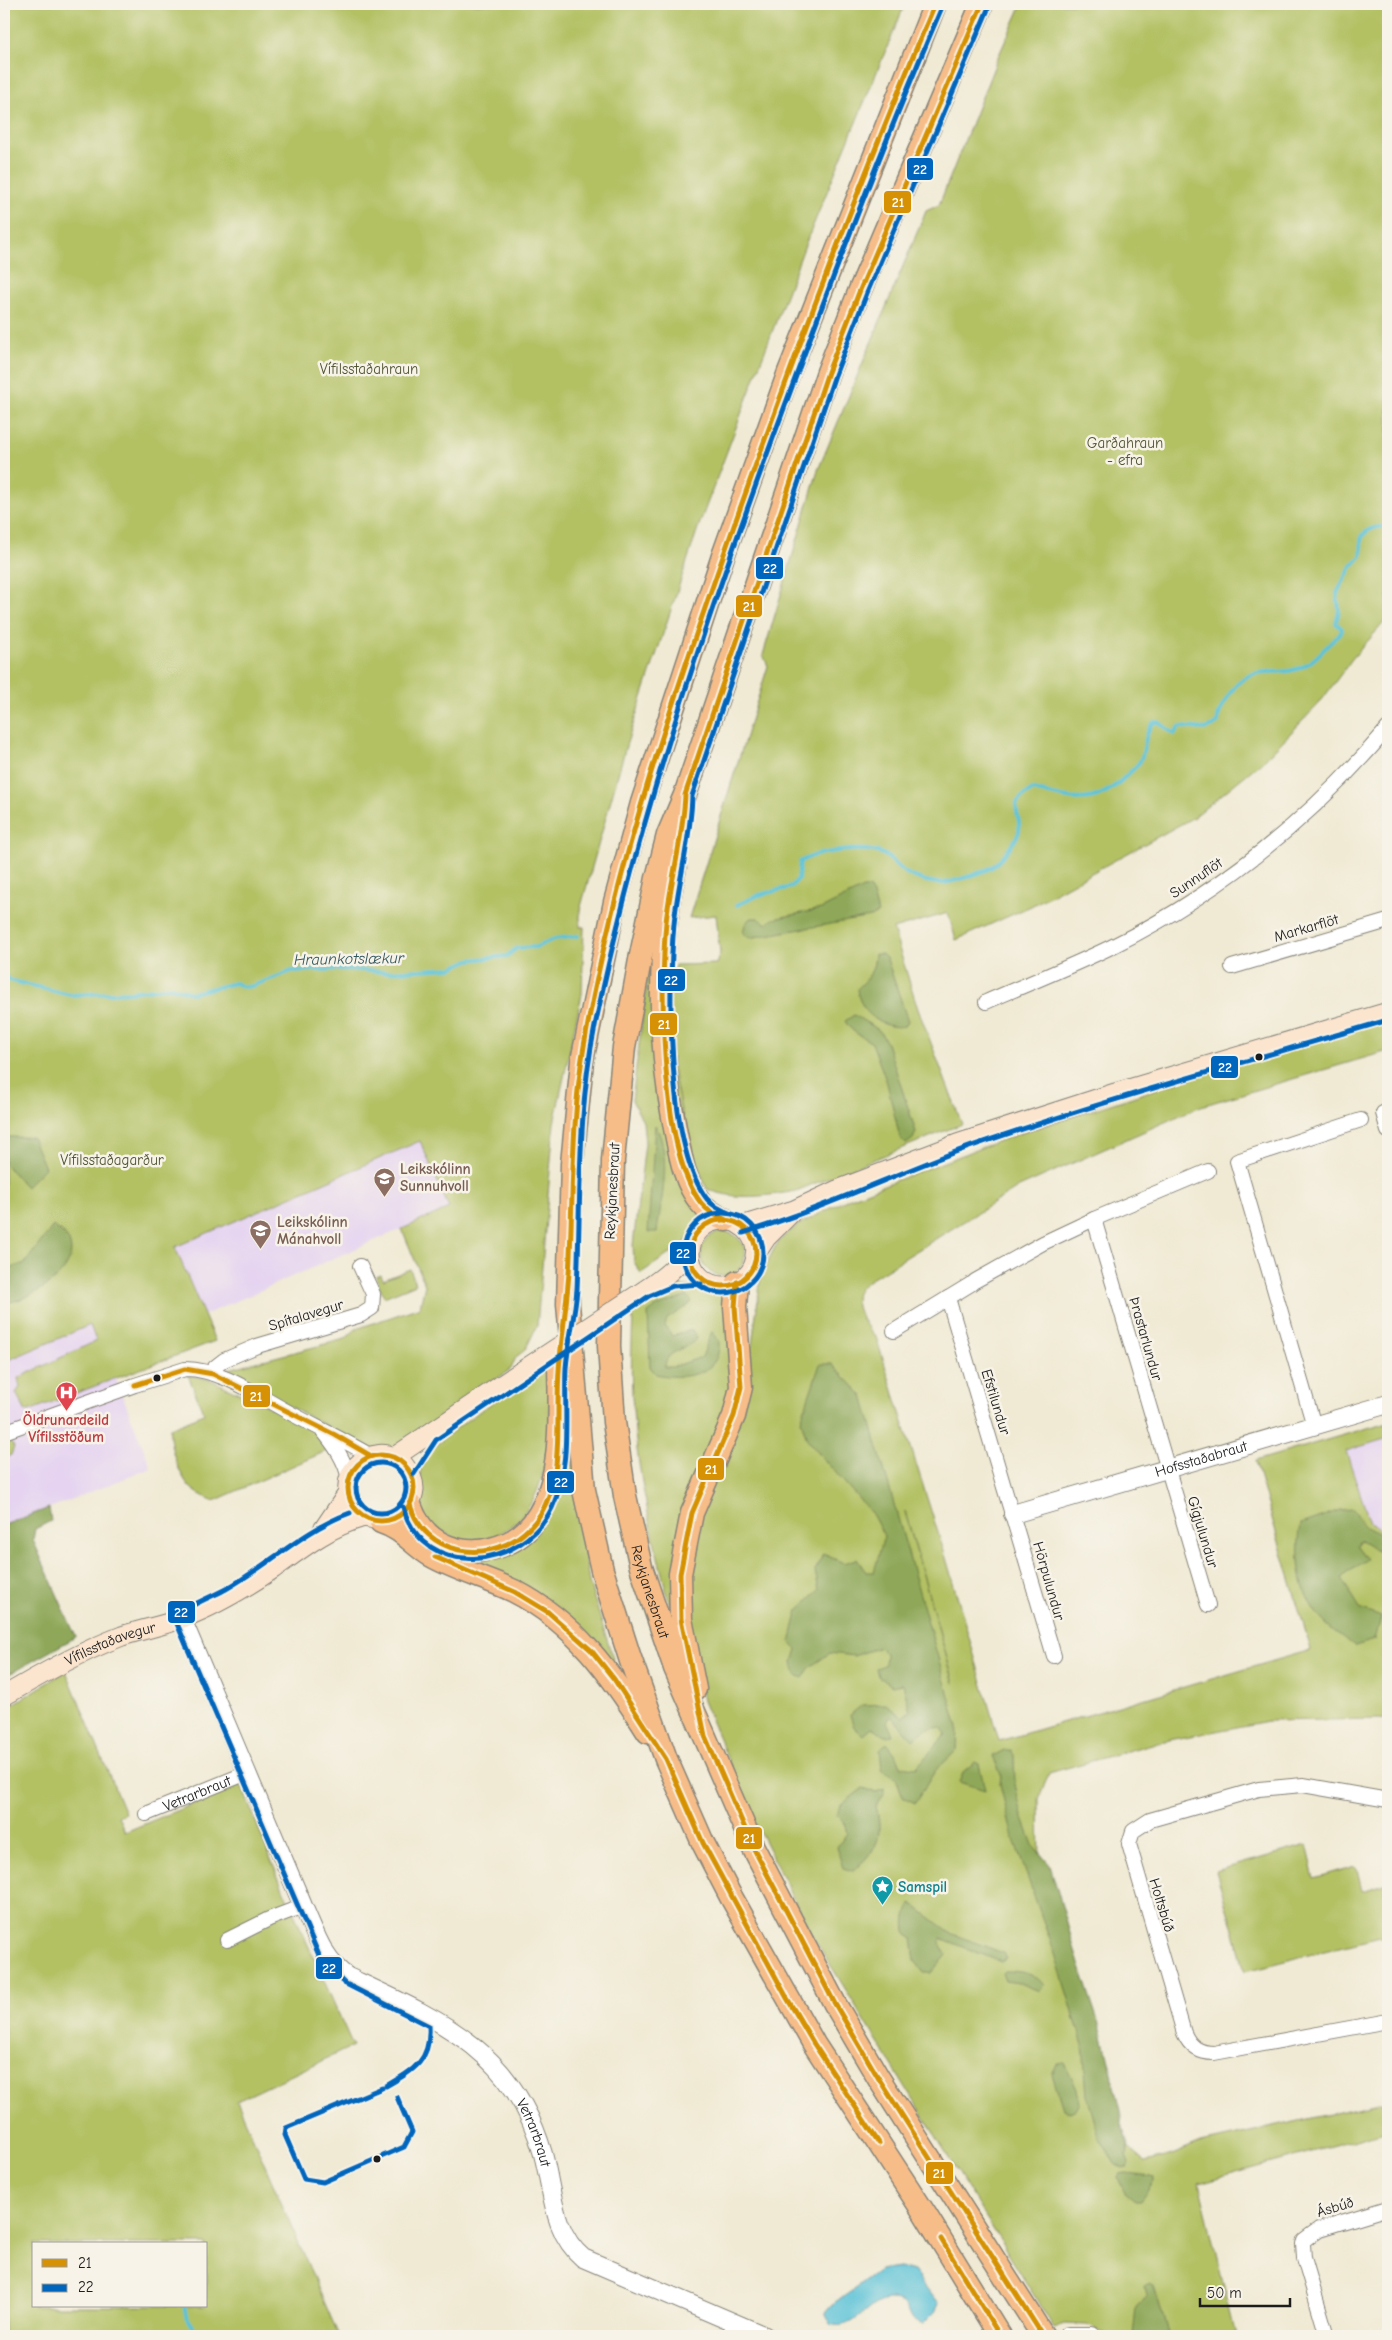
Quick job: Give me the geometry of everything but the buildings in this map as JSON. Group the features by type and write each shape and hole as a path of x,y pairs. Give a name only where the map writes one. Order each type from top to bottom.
{"highway":[{"path":"935,4 789,372 723,556 642,802 615,902 582,1061 572,1164 568,1304 578,1430 586,1498 602,1570 630,1658 666,1759 703,1843 730,1895 814,2044 926,2214 1000,2336"},
{"name":"Reykjanesbraut","path":"982,4 860,290 828,372 685,795 668,835 657,878 624,1047 611,1198 609,1346 614,1422 624,1496 641,1567 675,1668 753,1847 835,2004 879,2079 1043,2336"},
{"path":"685,795 685,818 670,890 663,952 662,1009 665,1066 679,1151 690,1184 702,1204 717,1217 733,1223"},
{"path":"705,1736 681,1619 680,1574 692,1513 734,1416 740,1387 735,1307 737,1282"},
{"path":"410,1505 420,1528 430,1537 443,1545 460,1550 478,1552 502,1546 520,1536 533,1523 548,1496 554,1478 560,1396 559,1367 568,1304"},
{"path":"372,1519 395,1526 430,1555 515,1592 563,1624 591,1650 608,1672 666,1759"}],"main road":[{"path":"393,1458 653,1285 678,1264 690,1247 693,1238 707,1224 733,1223 794,1210 837,1190 957,1144 1116,1093 1388,1012"},
{"path":"690,1247 694,1269 701,1277 718,1285 737,1282 750,1271 755,1254 766,1238 794,1210"},
{"path":"733,1223 752,1238 755,1254"},
{"path":"653,1285 676,1277 701,1277"},
{"path":"408,1470 430,1435"},
{"path":"371,1456 382,1455 393,1458 408,1470 414,1487 410,1505"},
{"name":"Vífilsstaðavegur","path":"320,1534 348,1486 357,1465 371,1456"},
{"path":"348,1486 356,1511 372,1519"},
{"name":"Vífilsstaðavegur","path":"4,1696 67,1661 103,1644 182,1618 258,1579 320,1534 372,1519 397,1517 410,1505"}],"street":[{"name":"Sunnuflöt","path":"986,1002 1110,948 1172,914 1216,886 1268,847 1316,805 1388,728"},
{"name":"Markarflöt","path":"1232,967 1388,921"},
{"path":"1388,1111 1382,1113 1388,1131"},
{"path":"1314,1426 1237,1161 1361,1120"},
{"path":"894,1331 1043,1243 1094,1218 1208,1171"},
{"name":"Þrastarlundur","path":"1094,1218 1167,1468"},
{"name":"Spítalavegur","path":"213,1374 219,1363 240,1353 361,1315 372,1308 373,1294 360,1266"},
{"name":"Efstilundur","path":"948,1298 1013,1514"},
{"path":"4,1432 175,1372 193,1370 213,1374 348,1442 371,1456"},
{"name":"Hofsstaðabraut","path":"1013,1514 1388,1404"},
{"path":"320,1429 339,1452 348,1486"},
{"name":"Gígjulundur","path":"1167,1468 1208,1605"},
{"name":"Hörpulundur","path":"1013,1514 1054,1656"},
{"name":"Vetrarbraut","path":"182,1618 303,1906 327,1956 338,1969 455,2030 484,2054 508,2082 533,2126 544,2157 559,2224 565,2239 576,2252 591,2263 765,2336"},
{"name":"Vetrarbraut","path":"146,1814 247,1772"},
{"name":"Holtsbúð","path":"1388,1800 1303,1785 1259,1788 1150,1820 1134,1831 1129,1844 1184,2033 1192,2046 1201,2052 1214,2053 1388,2021"},
{"path":"226,1940 269,1919 303,1906"},
{"name":"Ásbúð","path":"1327,2336 1304,2258 1302,2244 1308,2235 1319,2228 1388,2208"},
{"path":"1068,2336 1091,2336"}],"shaded area":[{"path":"420,1141 449,1208 204,1315 175,1247"},
{"name":"Öldrunardeild Vífilsstöðum","path":"92,1318 151,1468 4,1526 4,1353"},
{"path":"1388,1438 1388,1534 1370,1523 1346,1451"}],"green space":[{"name":"Vífilsstaðahraun","path":"4,4 905,4 805,245 698,528 626,746 580,910 580,927 584,927 582,994 554,1123 537,1326 525,1350 516,1357 511,1369 394,1450 371,1449 221,1371 345,1339 356,1329 420,1307 425,1285 402,1229 449,1208 420,1141 175,1247 215,1341 26,1412 16,1393 20,1387 18,1378 96,1341 90,1325 4,1362"},
{"name":"Garðahraun - efra","path":"1022,4 1388,4 1388,618 1352,659 1319,704 1264,760 1194,817 1031,906 956,940 948,913 893,929 918,1009 962,1124 796,1191 752,1196 718,1193 707,1189 689,1138 674,1079 668,1019 670,991 675,965 716,964 720,953 716,915 689,918 768,666 763,655 818,470 926,211 939,205 998,57"},
{"path":"863,888 869,888 873,894 878,913 871,917 749,938 743,933 745,924 750,918 758,918 767,924 773,919 821,909"},
{"path":"651,950 701,1219 683,1245 641,1273 634,1262 633,1245 645,1143 643,1122 632,1100"},
{"path":"875,954 882,954 887,959 908,1021 905,1026 897,1027 881,1022 867,1012 862,1005 857,989 870,974"},
{"path":"854,1015 879,1030 887,1043 916,1132 913,1139 906,1144 900,1138 887,1083 872,1043 853,1031 845,1021"},
{"path":"1388,1019 1388,1051 1201,1106 1019,1187 868,1281 858,1291 856,1299 861,1317 876,1337 946,1558 999,1741 1311,1650 1255,1461 1388,1422 1388,1438 1346,1451 1370,1523 1388,1534 1388,1720 1268,1721 1159,1742 1049,1773 1039,1799 1040,1865 1113,2134 1145,2162 1172,2155 1201,2143 1388,2101 1388,2131 1199,2183 1236,2336 1109,2336 1087,2325 1064,2324 1054,2328 809,1930 752,1816 703,1701 689,1632 688,1572 698,1518 744,1407 761,1275 775,1247 783,1237 798,1225 850,1198 1012,1136 1212,1071","holes":["905,1511 954,1683 905,1512"]},
{"path":"655,1125 660,1137 665,1163 657,1232 648,1232"},
{"path":"6,1137 32,1137 45,1168 26,1187 4,1163 4,1140"},
{"path":"53,1226 66,1236 71,1248 69,1260 63,1271 41,1289 15,1301 4,1303 4,1270 25,1263"},
{"path":"723,1232 735,1236 741,1242 745,1254 741,1266 735,1272 723,1276 711,1272 705,1266 701,1254 705,1242 711,1236"},
{"path":"410,1269 416,1284 384,1297 376,1277 381,1275 383,1280"},
{"path":"678,1286 693,1286 731,1294 735,1390 670,1606 642,1483 635,1433 631,1372 633,1313 663,1292"},
{"path":"687,1296 692,1301 690,1304 667,1319 665,1326 672,1336 691,1330 697,1339 673,1353 666,1361 665,1367 673,1367 702,1357 712,1331 719,1341 718,1353 714,1362 707,1369 698,1373 688,1376 656,1374 650,1367 648,1313 656,1307"},
{"path":"551,1363 549,1435 546,1460 540,1483 530,1505 516,1522 496,1535 476,1541 468,1541 452,1536 426,1521 421,1499 420,1475 423,1461 430,1451 481,1410"},
{"path":"820,1364 832,1364 863,1396 958,1727 957,1750 935,1771 915,1803 903,1797 896,1778 882,1769 880,1750 887,1743 897,1756 901,1766 916,1768 946,1734 941,1727 925,1730 913,1740 891,1716 887,1722 893,1735 886,1736 871,1728 863,1735 854,1727 850,1715 862,1705 886,1704 902,1717 910,1711 903,1684 892,1686 878,1676 876,1668 885,1665 886,1654 880,1647 854,1656 830,1653 810,1667 803,1678 796,1675 793,1662 797,1649 790,1642 798,1610 819,1590 815,1571 823,1554 844,1563 857,1559 866,1572 874,1572 884,1536 872,1514 807,1440 801,1420"},
{"path":"188,1375 211,1380 312,1427 333,1448 214,1501 196,1492 186,1482 178,1467 170,1435 170,1428 204,1414"},
{"path":"570,1420 576,1492 589,1582 615,1665 459,1560 524,1543"},
{"path":"4,1439 9,1440 14,1447 11,1455 4,1459"},
{"path":"49,1508 51,1521 35,1529 33,1540 76,1637 4,1677 4,1573 6,1572 4,1569 4,1525"},
{"path":"1353,1509 1364,1526 1388,1538 1388,1552 1375,1550 1359,1540 1357,1546 1367,1559 1341,1578 1360,1609 1381,1617 1375,1640 1355,1646 1327,1625 1318,1615 1305,1591 1299,1564 1301,1524 1340,1510"},
{"path":"66,1671 125,1813 118,1816 125,1832 241,1784 280,1882 353,2046 237,2101 339,2336 4,2336 4,1710"},
{"path":"1004,1750 1011,1750 1014,1755 1015,1784 1022,1816 1033,1845 1050,1865 1079,1964 1103,2036 1121,2111 1121,2124 1128,2144 1126,2156 1129,2163 1128,2167 1123,2168 1115,2163 1099,2137 1087,2095 1083,2045 1055,1954 1012,1834 1000,1784 1001,1775 993,1756"},
{"path":"975,1762 979,1764 985,1790 959,1782 964,1771"},
{"path":"863,1788 876,1792 884,1789 884,1793 876,1806 879,1836 873,1850 853,1871 843,1868 837,1847 847,1833 844,1822 837,1815 840,1806"},
{"path":"1307,1845 1315,1878 1356,1866 1362,1891 1388,1883 1388,1935 1245,1971 1216,1871"},
{"path":"912,1904 950,1933 1003,1953 1006,1959 1001,1962 941,1938 941,1945 946,1955 931,1973 924,1973 915,1961 912,1938 907,1935 906,1931 905,1923"},
{"path":"1005,1971 1022,1972 1037,1978 1044,1986 1037,1990 1019,1983 1005,1981 1002,1973"},
{"path":"1064,2063 1077,2089 1080,2103 1076,2110 1070,2113 1063,2109 1052,2074 1057,2064"},
{"path":"1120,2174 1152,2176 1154,2178 1154,2182 1140,2201 1135,2201 1125,2193 1118,2178"},
{"path":"1151,2283 1154,2286 1169,2336 1133,2336 1136,2306 1147,2296 1145,2286"}],"water":[{"path":"899,2267 913,2271 939,2304 935,2312 923,2324 913,2320 907,2307 903,2304 889,2300 875,2305 847,2324 840,2326 831,2324 825,2312 831,2305 879,2270"}],"waterway":[{"name":"Hraunkotslækur","path":"737,905 759,895 791,887 798,879 800,862 829,852 854,850 877,852 885,855 910,875 936,883 946,883 992,867 1008,850 1018,835 1019,824 1016,809 1019,800 1024,795 1033,790 1060,797 1083,799 1104,793 1115,786 1139,763 1148,731 1154,722 1159,722 1174,734 1179,727 1210,728 1218,722 1219,713 1227,698 1236,685 1245,677 1255,673 1294,670 1315,658 1341,633 1342,629 1336,623 1339,610 1337,593 1351,567 1361,556 1361,539 1363,535 1370,529 1388,526"},
{"name":"Hraunkotslækur","path":"4,975 9,980 70,995 130,992 171,987 192,993 235,983 244,987 252,986 292,971 346,969 385,972 452,968 469,960 507,956 517,948 536,947 554,939 578,936"},
{"path":"185,2308 188,2320 198,2336"}],"transit line":[{"name":"21","path":"410,1505 418,1522 429,1535 443,1544 458,1550 475,1551 492,1549 509,1543 524,1533 537,1519 550,1493 555,1473 557,1451 559,1372 569,1268 577,1098 596,982 611,917 628,852 667,723 731,534 829,268 935,4"},
{"name":"21","path":"726,1220 713,1213 701,1203 687,1178 677,1146 670,1108 666,1068 663,987 666,922 682,827 685,795 828,372 860,290 982,4"},
{"name":"22","path":"403,1507 414,1531 431,1547 451,1556 474,1558 497,1554 519,1544 538,1529 552,1508 558,1492 565,1457 566,1368 577,1289 582,1124 585,1091 595,1026 628,884 668,744 737,536 849,236 894,121 942,7"},
{"name":"22","path":"729,1213 712,1204 707,1199 694,1175 684,1144 677,1106 673,1066 671,1026 672,952 678,892 689,828 692,796 835,375 867,293 989,7"},
{"name":"22","path":"743,1233 825,1205 958,1151 1065,1115 1388,1020"},
{"name":"22","path":"723,1213 738,1216 751,1225 760,1238 763,1253 760,1268 751,1281 738,1290 723,1293 708,1290 695,1281 686,1268 683,1253 686,1238 695,1225 708,1216 723,1213"},
{"name":"21","path":"723,1220 735,1223 746,1230 753,1241 756,1253 753,1265 746,1276 735,1283 723,1286 711,1283 700,1276 693,1265 690,1253 693,1241 700,1230 711,1223 723,1220"},
{"name":"21","path":"737,1282 735,1307 741,1387 734,1416 692,1513 680,1574 681,1619 705,1736 753,1847 835,2004 879,2079 1043,2336"},
{"name":"22","path":"414,1474 436,1440 649,1296 673,1286 701,1284"},
{"name":"21","path":"135,1385 185,1369 213,1374 335,1435 371,1456"},
{"name":"21","path":"381,1455 394,1457 404,1465 412,1475 414,1488 412,1501 404,1511 394,1519 381,1521 368,1519 358,1511 350,1501 348,1488 350,1475 358,1465 368,1457 381,1455"},
{"name":"22","path":"376,1463 386,1463 399,1470 406,1483 406,1488 406,1493 399,1506 386,1513 376,1513 367,1509 360,1502 356,1493 356,1483 360,1474 367,1467 376,1463"},
{"name":"22","path":"350,1513 301,1538 242,1580 182,1611 175,1619 321,1960 344,1983 429,2026 427,2048 419,2063 405,2075 386,2086"},
{"name":"21","path":"435,1557 515,1592 548,1612 591,1650 614,1679 666,1759 703,1843 787,1998 814,2044 879,2143"},
{"name":"22","path":"382,2088 286,2128 285,2135 304,2179 323,2182 404,2147 412,2132 397,2097"},
{"name":"21","path":"941,2239 1000,2336"}],"place":[{"name":"Leikskólinn Sunnuhvoll","path":"384,1197"},
{"name":"Leikskólinn Mánahvoll","path":"261,1250"},
{"name":"Öldrunardeild Vífilsstöðum","path":"66,1411"},
{"name":"Samspil","path":"882,1906"}],"park label":[{"name":"Vífilsstaðagarður","path":"112,1160"}]}
